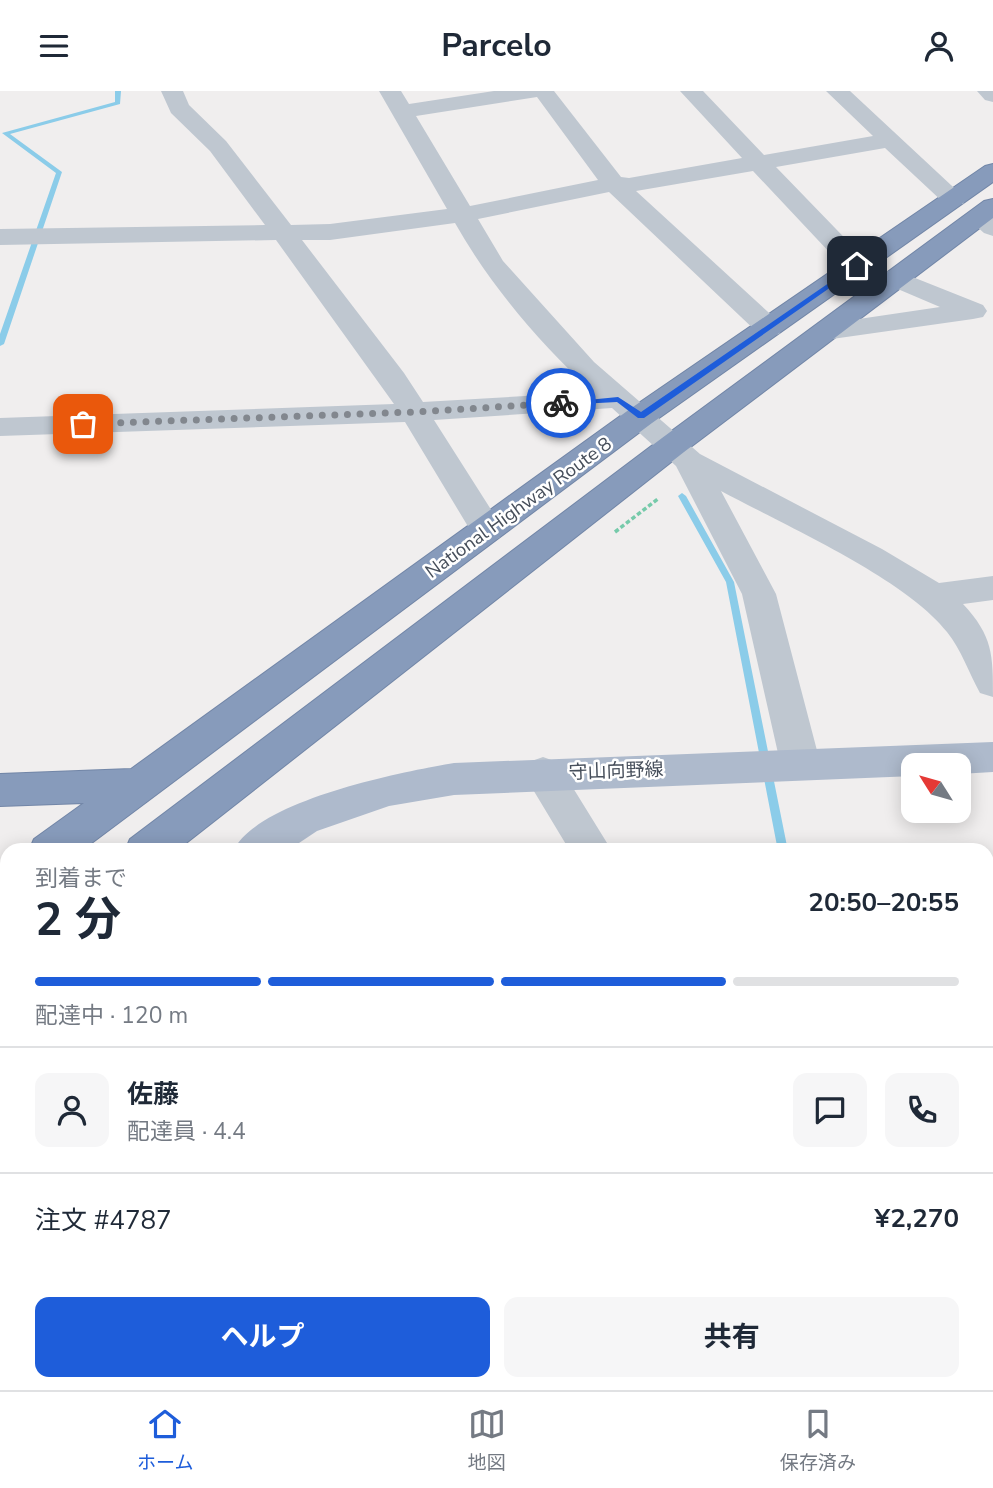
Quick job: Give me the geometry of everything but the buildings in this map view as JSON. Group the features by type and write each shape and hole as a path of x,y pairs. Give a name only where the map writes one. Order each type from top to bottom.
{"highway":[{"path":"977,208 993,162"},
{"name":"National Highway Route 8","path":"156,843 681,453 977,208 993,171"},
{"name":"National Highway Route 8","path":"60,843 487,530 630,408 769,328 857,266 977,208"},
{"path":"0,790 140,785"}],"main road":[{"name":"守山向野線","path":"266,843 303,819 388,790 454,779 800,762 993,757"}],"street":[{"path":"172,91 179,108 218,146 415,412 487,530"},
{"path":"390,91 492,265 534,315 681,453 870,557 934,596 962,625 993,683"},
{"path":"402,112 536,91"},
{"path":"543,91 614,184 769,328"},
{"path":"691,91 857,266"},
{"path":"836,91 891,140 977,208"},
{"path":"988,91 993,95"},
{"path":"0,237 285,235 461,215 614,184 629,185 891,140"},
{"path":"895,278 983,309"},
{"path":"825,332 983,309"},
{"path":"0,427 415,412 630,408"},
{"path":"681,453 760,594 800,762"},
{"path":"934,596 993,588"},
{"path":"543,773 587,843"}],"path":[{"path":"611,534 659,498"}],"waterway":[{"path":"0,344 59,172 5,133 118,103 118,91"},
{"path":"682,496 730,582 781,843"}],"way so far":[{"path":"83,424 415,412 561,403"}],"route":[{"path":"561,403 618,399 641,416 857,266"}]}
